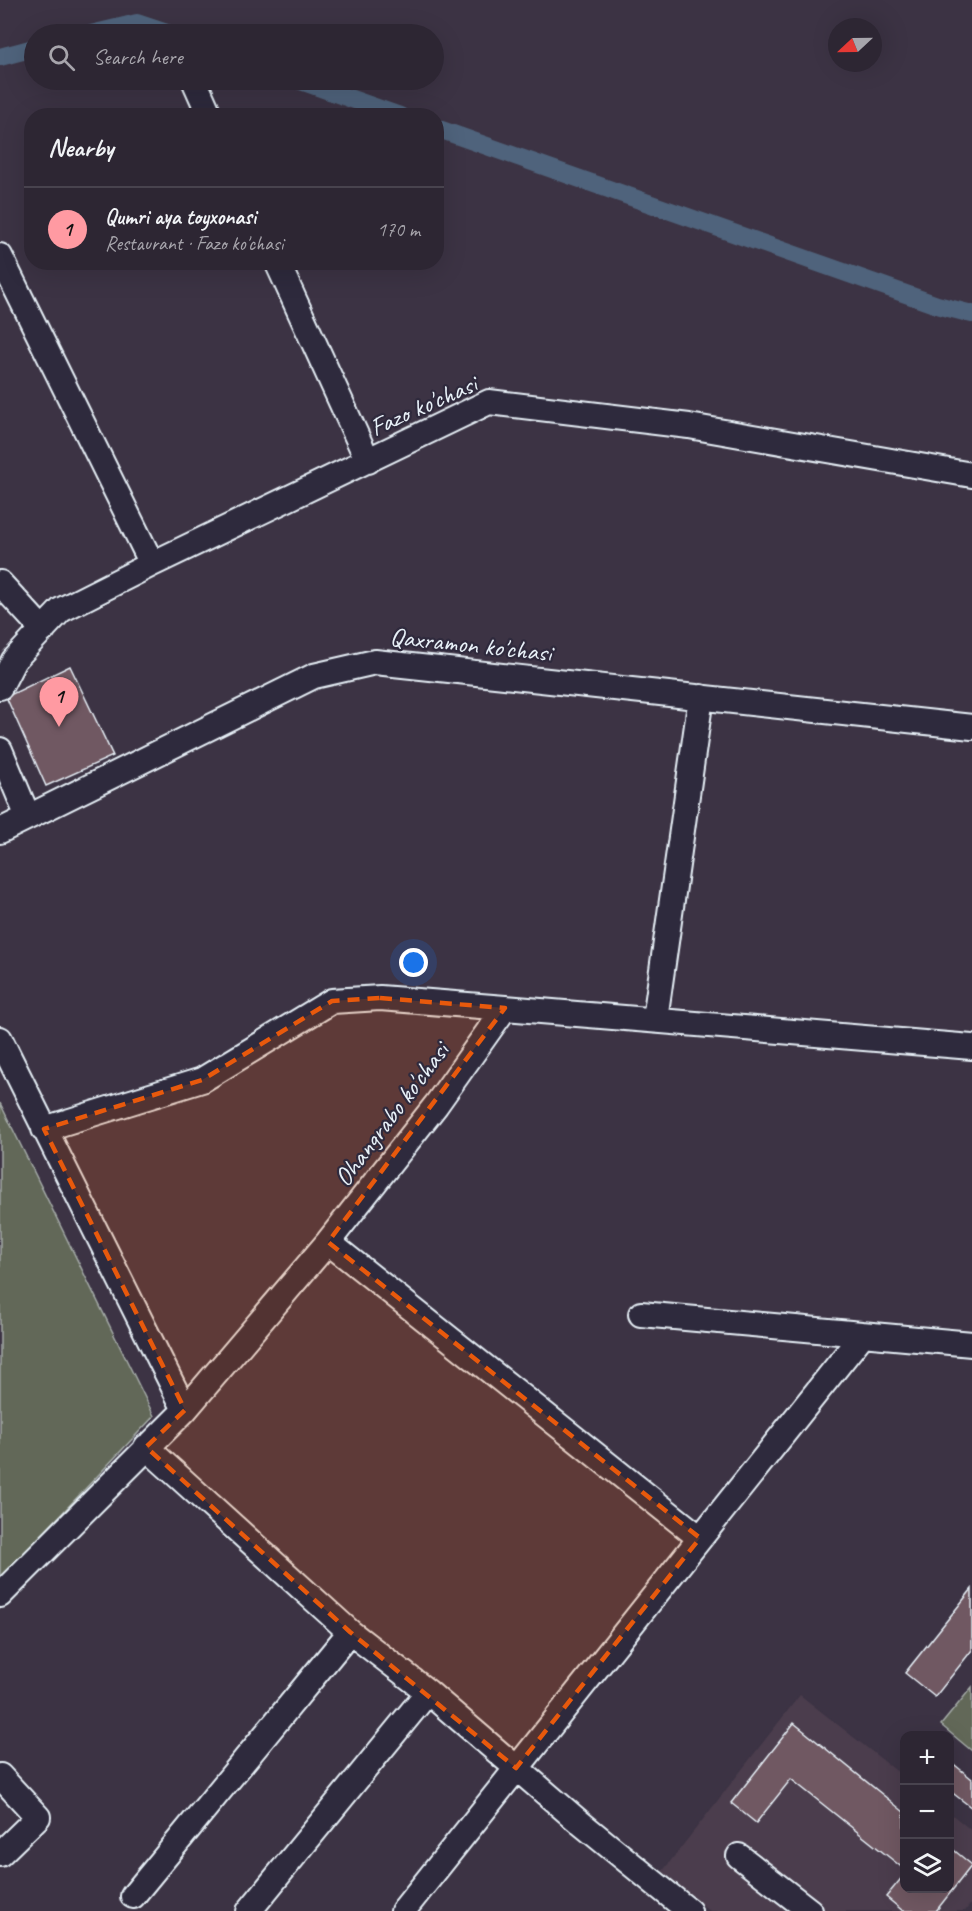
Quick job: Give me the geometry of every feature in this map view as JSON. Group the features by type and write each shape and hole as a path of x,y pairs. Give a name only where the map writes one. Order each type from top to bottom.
{"street":[{"path":"198,90 206,108"},
{"path":"0,256 152,564"},
{"path":"281,270 368,461"},
{"name":"Fazo ko'chasi","path":"0,687 14,660 61,610 489,402 689,426 972,475"},
{"path":"0,583 43,630"},
{"name":"Qaxramon ko'chasi","path":"0,831 315,676 375,662 972,727"},
{"path":"655,1019 701,697"},
{"path":"0,750 28,817"},
{"path":"44,1129 202,1080 332,1001 380,998 972,1047"},
{"name":"Ohangrabo ko'chasi","path":"0,1595 185,1410 328,1242 436,1105 505,1008"},
{"path":"0,1039 185,1410"},
{"path":"328,1242 700,1538"},
{"path":"641,1314 972,1344"},
{"path":"404,1911 863,1334"},
{"path":"146,1447 350,1632 428,1692 689,1911"},
{"path":"133,1896 350,1632"},
{"path":"249,1911 428,1692"},
{"path":"0,1776 38,1817 0,1854"},
{"path":"739,1856 810,1911"}],"highlighted area":[{"path":"380,998 505,1008 328,1242 700,1538 516,1768 350,1632 146,1447 185,1410 44,1129 202,1080 332,1001"}],"shaded area":[{"path":"800,1695 900,1774 900,1893 954,1893 954,1816 972,1831 972,1902 965,1911 710,1911 662,1872"}],"green space":[{"path":"0,1103 154,1416 0,1579"},
{"path":"972,1687 972,1751 954,1736 954,1731 948,1731 941,1725"}],"building":[{"path":"70,666 113,756 46,786 7,699 12,694"},
{"path":"972,1589 972,1650 935,1697 905,1673"},
{"path":"794,1723 900,1809 900,1866 791,1779 756,1823 731,1803"},
{"path":"954,1764 972,1779 972,1808 954,1794"},
{"path":"954,1850 972,1865 954,1888"},
{"path":"900,1880 900,1893 950,1893 936,1911 903,1911 886,1897"}],"waterway":[{"path":"133,24 140,24"},
{"path":"0,57 24,51"},
{"path":"326,90 377,108"},
{"path":"444,131 937,305 972,314"}],"place":[{"name":"Qumri aya toyxonasi","path":"59,727"}]}
